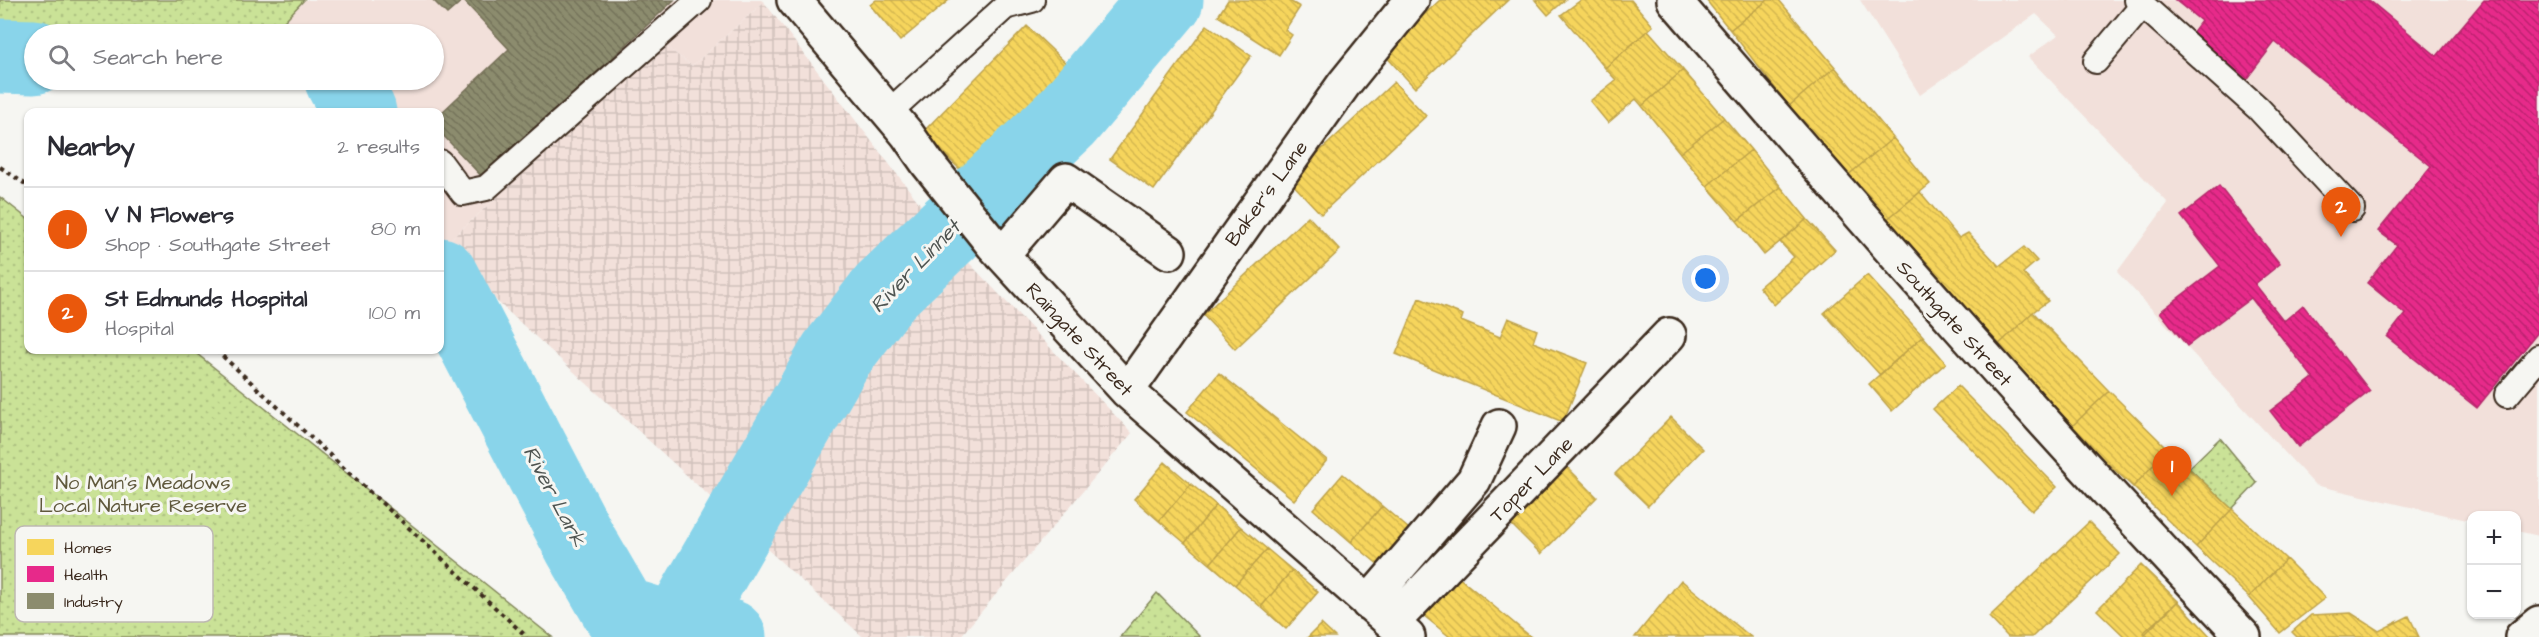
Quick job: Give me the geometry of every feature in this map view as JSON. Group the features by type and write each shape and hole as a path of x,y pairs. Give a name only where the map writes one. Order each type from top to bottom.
{"street":[{"name":"Raingate Street","path":"794,0 889,112 928,165 997,250 1126,391 1389,621"},
{"name":"Baker's Lane","path":"1126,391 1344,84 1412,0"},
{"name":"Southgate Street","path":"1674,0 2121,509 2244,637"},
{"path":"997,250 1066,180 1169,252"},
{"name":"Toper Lane","path":"1389,621 1669,335"},
{"name":"Toper Lane","path":"1389,621 1474,480 1499,426"},
{"path":"2522,637 2539,623"}],"lane":[{"path":"444,167 464,194 486,188 699,0"},
{"path":"889,112 1005,7 1032,0"},
{"path":"2096,61 2140,3 2258,108 2352,209"},
{"path":"2507,395 2539,357"}],"path":[{"path":"0,167 24,183"},
{"path":"220,354 527,637"}],"shaded area":[{"path":"304,0 761,0 764,2 692,66 664,45 444,245 444,108 371,108 361,90 444,90 444,24 281,24"},
{"path":"1860,0 2539,0 2539,536 2521,532 2521,511 2467,511 2467,520 2315,485 2117,272 2168,203 2028,57 2058,35 2036,14 1920,95"},
{"path":"764,2 951,244 1132,433 960,637 863,637 444,253 444,245 664,45 692,66"}],"green space":[{"path":"0,0 304,0 281,24 24,24 24,42 0,41"},
{"name":"No Man's Meadows Local Nature Reserve","path":"0,197 24,216 24,354 197,354 552,637 0,637"},
{"path":"2220,438 2257,483 2232,509 2189,468"},
{"path":"1157,593 1200,637 1120,637"}],"building: Homes":[{"path":"876,0 949,0 900,41 870,5"},
{"path":"1228,0 1288,0 1300,7 1285,30 1292,35 1279,55 1218,16"},
{"path":"1440,0 1508,0 1415,88 1383,53"},
{"path":"1535,0 1565,0 1548,15"},
{"path":"1581,0 1631,0 1653,26 1605,68 1561,15"},
{"path":"1706,0 1768,0 1730,30"},
{"path":"1768,0 1779,0 1835,67 1789,106 1730,30"},
{"path":"1207,25 1251,56 1154,190 1110,159"},
{"path":"1027,26 1071,68 966,175 922,133"},
{"path":"1648,30 1683,70 1642,106 1636,99 1608,123 1590,101 1616,80 1605,68"},
{"path":"1835,67 1893,138 1847,176 1789,106"},
{"path":"1683,70 1724,118 1680,153 1642,106"},
{"path":"1394,82 1426,116 1321,214 1289,180"},
{"path":"1724,118 1751,150 1707,186 1680,153"},
{"path":"1893,138 1930,184 1885,221 1847,176"},
{"path":"1751,150 1781,187 1737,221 1707,186"},
{"path":"1781,187 1807,219 1764,255 1737,221"},
{"path":"1920,192 1959,238 1968,233 1999,266 2024,247 2037,261 2023,273 2048,301 1994,349 1885,221"},
{"path":"1308,216 1340,250 1235,349 1203,315"},
{"path":"1807,219 1835,250 1774,305 1759,287 1794,257 1780,242"},
{"path":"1867,275 1923,336 1880,375 1824,313"},
{"path":"1419,298 1463,315 1461,321 1500,337 1508,318 1537,330 1533,342 1587,363 1563,422 1396,354"},
{"path":"2033,312 2109,391 2070,428 1994,349"},
{"path":"1923,336 1946,363 1892,411 1869,384"},
{"path":"1219,373 1327,460 1294,500 1187,412"},
{"path":"1958,386 2057,487 2032,511 1933,409"},
{"path":"2109,391 2168,449 2133,487 2070,428"},
{"path":"1671,417 1703,449 1648,506 1615,474"},
{"path":"2168,449 2232,509 2196,547 2133,487"},
{"path":"1165,462 1191,484 1159,521 1134,499"},
{"path":"1564,464 1597,497 1541,554 1508,521"},
{"path":"1343,474 1382,506 1351,542 1313,509"},
{"path":"1191,484 1216,505 1185,543 1159,521"},
{"path":"1216,505 1241,527 1210,564 1185,543"},
{"path":"1382,506 1415,534 1385,570 1351,542"},
{"path":"2232,509 2286,559 2249,597 2196,547"},
{"path":"2089,522 2120,554 2032,637 2008,637 1989,617"},
{"path":"1241,527 1267,549 1235,585 1210,564"},
{"path":"1267,549 1292,570 1261,607 1235,585"},
{"path":"2286,559 2325,598 2280,633 2249,597"},
{"path":"2141,565 2178,601 2142,637 2125,637 2097,610"},
{"path":"1292,570 1318,592 1286,629 1261,607"},
{"path":"1451,571 1531,637 1450,637 1418,611"},
{"path":"1681,580 1751,637 1635,637"},
{"path":"2178,601 2211,637 2147,637 2143,633"},
{"path":"2351,613 2379,631 2409,616 2419,637 2297,637 2292,632 2311,615"},
{"path":"1321,624 1335,637 1308,637"}],"building: Health":[{"path":"2175,0 2369,0 2437,56 2484,0 2539,0 2539,331 2477,408 2387,337 2405,314 2367,283 2397,245 2378,231 2431,166 2275,42 2245,81 2189,37 2201,21"},
{"path":"2219,186 2280,264 2255,284 2284,321 2303,305 2370,391 2298,447 2270,411 2313,378 2251,298 2187,346 2160,312 2220,266 2181,216"}],"building: Industry":[{"path":"433,0 463,0 447,14"},
{"path":"463,0 674,0 483,178 444,136 444,110 509,49"}],"waterway":[{"name":"River Linnet","path":"677,631 836,355 885,291 1067,118 1166,0"},
{"name":"River Lark","path":"0,56 24,57"},
{"name":"River Lark","path":"347,90 357,108"},
{"name":"River Lark","path":"444,283 581,545 621,614 677,631 729,637"}],"place":[{"name":"St Edmunds Hospital","path":"2341,237"},
{"name":"V N Flowers","path":"2172,496"}]}
